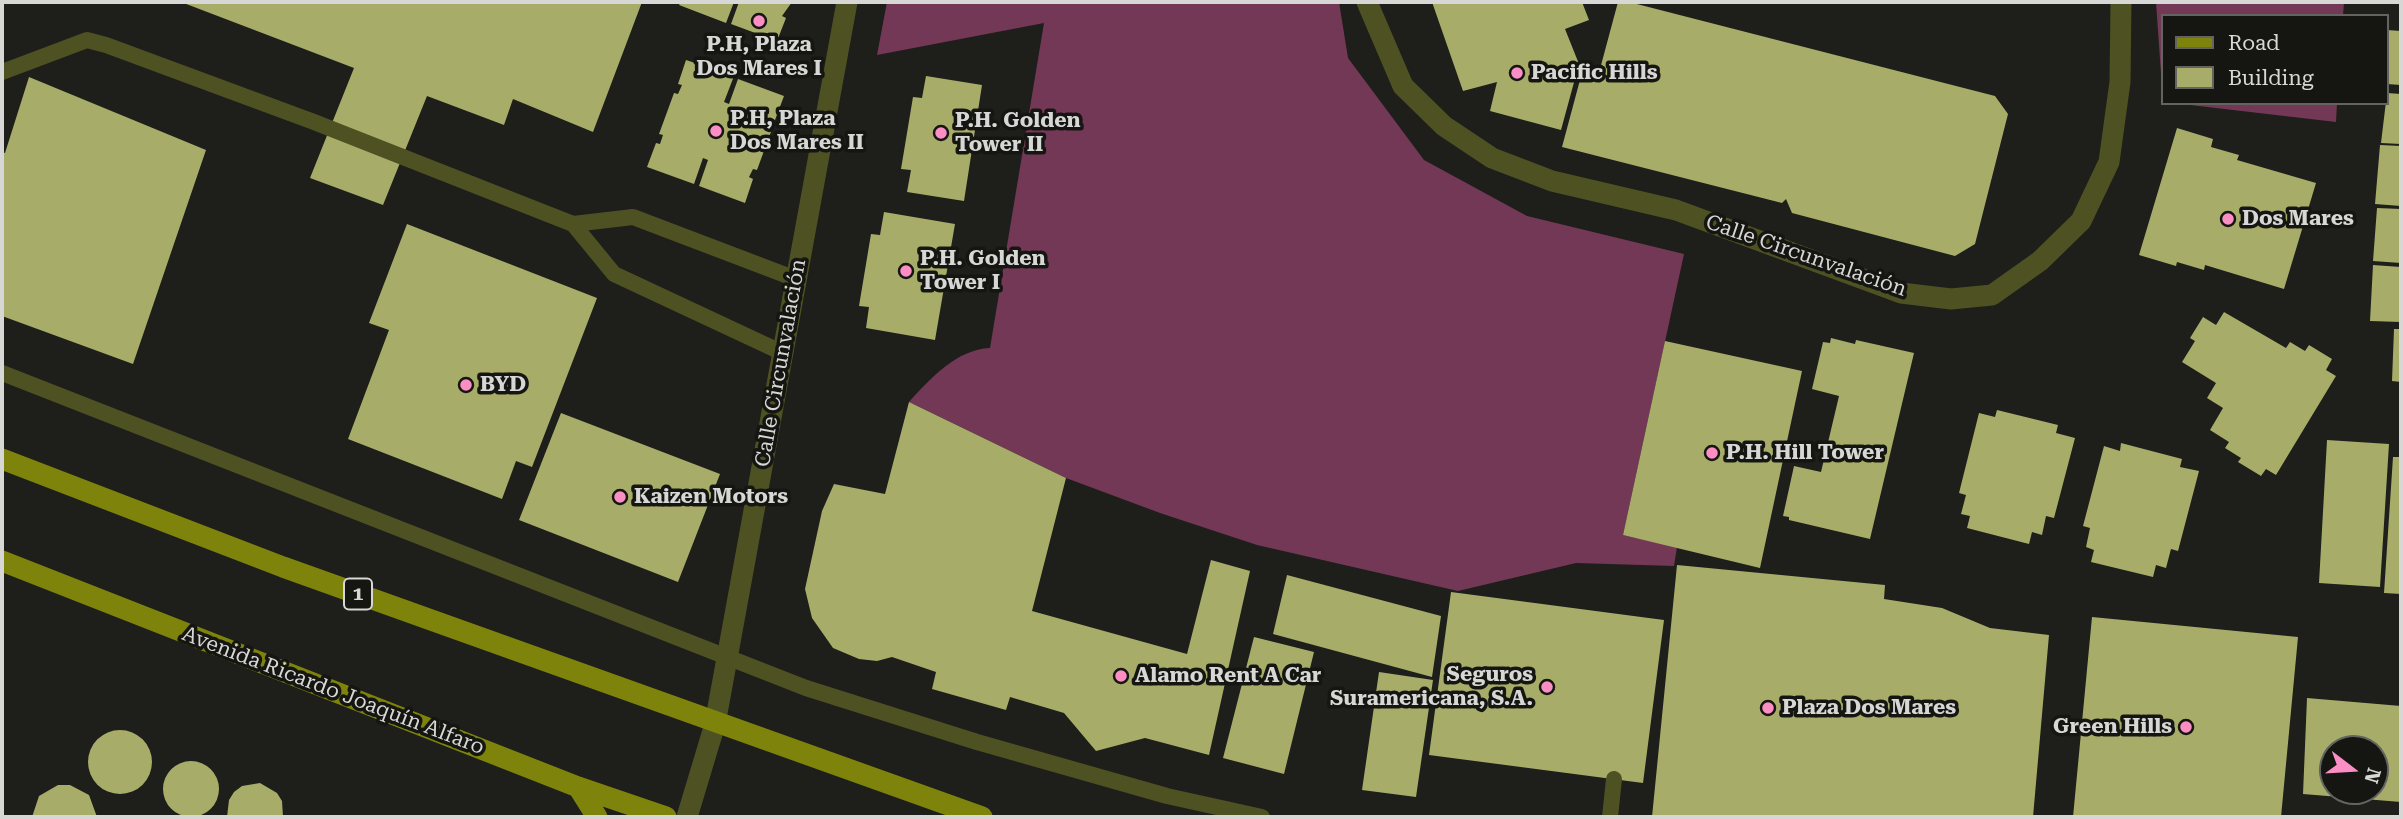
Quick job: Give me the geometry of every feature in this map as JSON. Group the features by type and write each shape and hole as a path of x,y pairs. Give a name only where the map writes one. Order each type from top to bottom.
{"main road":[{"name":"1","path":"2,459 283,567 715,724 982,817"},
{"name":"Avenida Ricardo Joaquín Alfaro","path":"2,561 578,787 666,817"},
{"path":"578,787 597,817"}],"street":[{"name":"Calle Circunvalación","path":"687,817 715,724 847,2"},
{"name":"Calle Circunvalación","path":"1367,2 1403,86 1444,126 1492,158 1552,181 1676,210 1901,293 1951,299 1992,295 2040,261 2081,221 2109,162 2120,82 2121,2"}],"lane":[{"path":"2,72 86,40 106,45 314,122 573,224 633,217 796,279"},
{"path":"573,224 614,274 783,353"},
{"path":"2,373 806,688 977,742 1167,796 1262,817"},
{"path":"1610,817 1614,779"}],"shaded area":[{"path":"887,2 1339,2 1348,58 1424,160 1527,216 1684,254 1623,535 1677,547 1674,566 1576,563 1458,591 1257,545 1160,513 1066,478 909,402 955,359 990,348 1044,23 877,55"},
{"path":"2156,2 2344,2 2343,14 2162,14 2162,88"},
{"path":"2190,105 2337,105 2336,122"}],"building":[{"path":"181,2 642,2 593,132 513,99 504,125 427,96 383,205 310,178 354,68"},
{"name":"P.H, Plaza Dos Mares I","path":"681,2 734,2 726,23 679,5"},
{"name":"P.H, Plaza Dos Mares I","path":"739,2 792,2 782,16 786,18 777,41 731,24"},
{"name":"Pacific Hills","path":"1432,2 1582,2 1589,20 1565,29 1579,64 1561,130 1490,111 1497,82 1463,91"},
{"path":"1618,2 1629,2 1995,96 2008,114 1975,244 1955,256 1792,213 1786,199 1782,203 1562,147 1584,65 1600,69"},
{"path":"2389,30 2401,31 2401,85 2389,84"},
{"name":"P.H, Plaza Dos Mares II","path":"686,60 734,76 724,102 729,104 738,79 784,96 775,120 771,118 768,127 772,129 757,170 753,169 749,177 753,179 745,203 699,186 708,160 703,158 694,184 647,167 656,143 660,144 663,135 659,134 674,93 678,94 682,85 678,84"},
{"name":"P.H. Golden Tower II","path":"926,76 982,85 964,201 907,192 911,170 901,169 913,97 922,98"},
{"path":"29,77 206,150 133,364 2,316 2,152 5,153"},
{"path":"2389,93 2401,94 2401,144 2381,143"},
{"name":"Dos Mares","path":"2177,128 2213,139 2211,147 2239,155 2237,160 2316,183 2284,289 2205,265 2204,270 2177,262 2176,266 2139,255"},
{"path":"2380,145 2401,146 2401,206 2375,204"},
{"path":"2377,208 2401,209 2401,263 2373,261"},
{"name":"P.H. Golden Tower I","path":"884,212 955,224 935,340 866,328 869,307 859,306 871,234 880,235"},
{"name":"BYD","path":"407,224 597,298 532,467 516,461 502,499 348,439 389,330 369,323"},
{"path":"2373,265 2401,267 2401,322 2370,321"},
{"path":"2224,312 2286,348 2290,342 2305,351 2309,345 2332,359 2326,370 2336,376 2276,475 2266,469 2261,476 2238,462 2241,458 2225,448 2229,442 2210,430 2223,408 2207,398 2216,383 2182,362 2195,341 2190,338 2203,317 2216,325"},
{"path":"2394,329 2401,329 2401,382 2392,381"},
{"path":"1831,338 1855,344 1856,340 1914,353 1870,539 1789,520 1789,517 1783,516 1794,466 1821,472 1839,396 1812,389 1823,342 1830,343"},
{"name":"P.H. Hill Tower","path":"1665,341 1802,371 1760,568 1623,535"},
{"path":"909,402 1066,478 1032,611 1187,654 1211,560 1250,571 1209,755 1145,738 1096,751 1064,713 1010,697 1006,710 932,689 936,672 892,657 877,661 859,659 833,648 812,618 805,589 822,511 834,484 885,494"},
{"path":"1997,410 2058,425 2056,433 2075,438 2054,518 2046,516 2042,535 2032,532 2029,544 1967,528 1970,516 1961,514 1966,495 1959,493 1979,413 1995,417"},
{"name":"Kaizen Motors","path":"561,413 720,474 678,582 519,520"},
{"path":"2327,440 2389,444 2380,587 2319,583"},
{"path":"2121,443 2182,459 2180,467 2199,471 2178,551 2171,549 2166,568 2156,565 2153,577 2091,562 2094,550 2086,547 2090,528 2083,526 2104,446 2120,451"},
{"path":"2393,457 2401,457 2401,594 2384,593"},
{"name":"Plaza Dos Mares","path":"1677,565 1885,585 1884,599 1942,608 1990,628 2049,635 2033,817 1652,817"},
{"path":"1287,575 1441,616 1432,677 1273,634"},
{"name":"Seguros Suramericana, S.A.","path":"1451,592 1664,620 1643,783 1429,755"},
{"name":"Green Hills","path":"2092,617 2298,637 2281,817 2073,817"},
{"path":"1254,637 1314,652 1284,774 1223,758"},
{"path":"1379,672 1433,680 1416,797 1362,790"},
{"path":"2307,698 2401,706 2401,802 2389,801 2389,735 2319,735 2319,795 2303,794"},
{"path":"120,730 132,732 143,739 150,750 150,774 143,785 132,792 120,794 108,792 97,785 90,774 88,762 90,750 97,739 108,732"},
{"path":"185,761 197,761 207,765 215,773 219,789 215,805 207,813 197,817 185,817 175,813 167,805 163,795 163,783 167,773 175,765"},
{"path":"260,783 277,793 282,801 283,817 227,817 229,800 234,792 242,786"},
{"path":"58,785 70,785 89,795 97,817 32,817 39,796"}],"place":[{"name":"P.H, Plaza Dos Mares I","path":"759,21"},
{"name":"Pacific Hills","path":"1517,73"},
{"name":"P.H, Plaza Dos Mares II","path":"716,131"},
{"name":"P.H. Golden Tower II","path":"941,133"},
{"name":"Dos Mares","path":"2228,219"},
{"name":"P.H. Golden Tower I","path":"906,271"},
{"name":"BYD","path":"466,385"},
{"name":"P.H. Hill Tower","path":"1712,453"},
{"name":"Kaizen Motors","path":"620,497"},
{"name":"Alamo Rent A Car","path":"1121,676"},
{"name":"Seguros Suramericana, S.A.","path":"1547,687"},
{"name":"Plaza Dos Mares","path":"1768,708"},
{"name":"Green Hills","path":"2186,727"}]}
